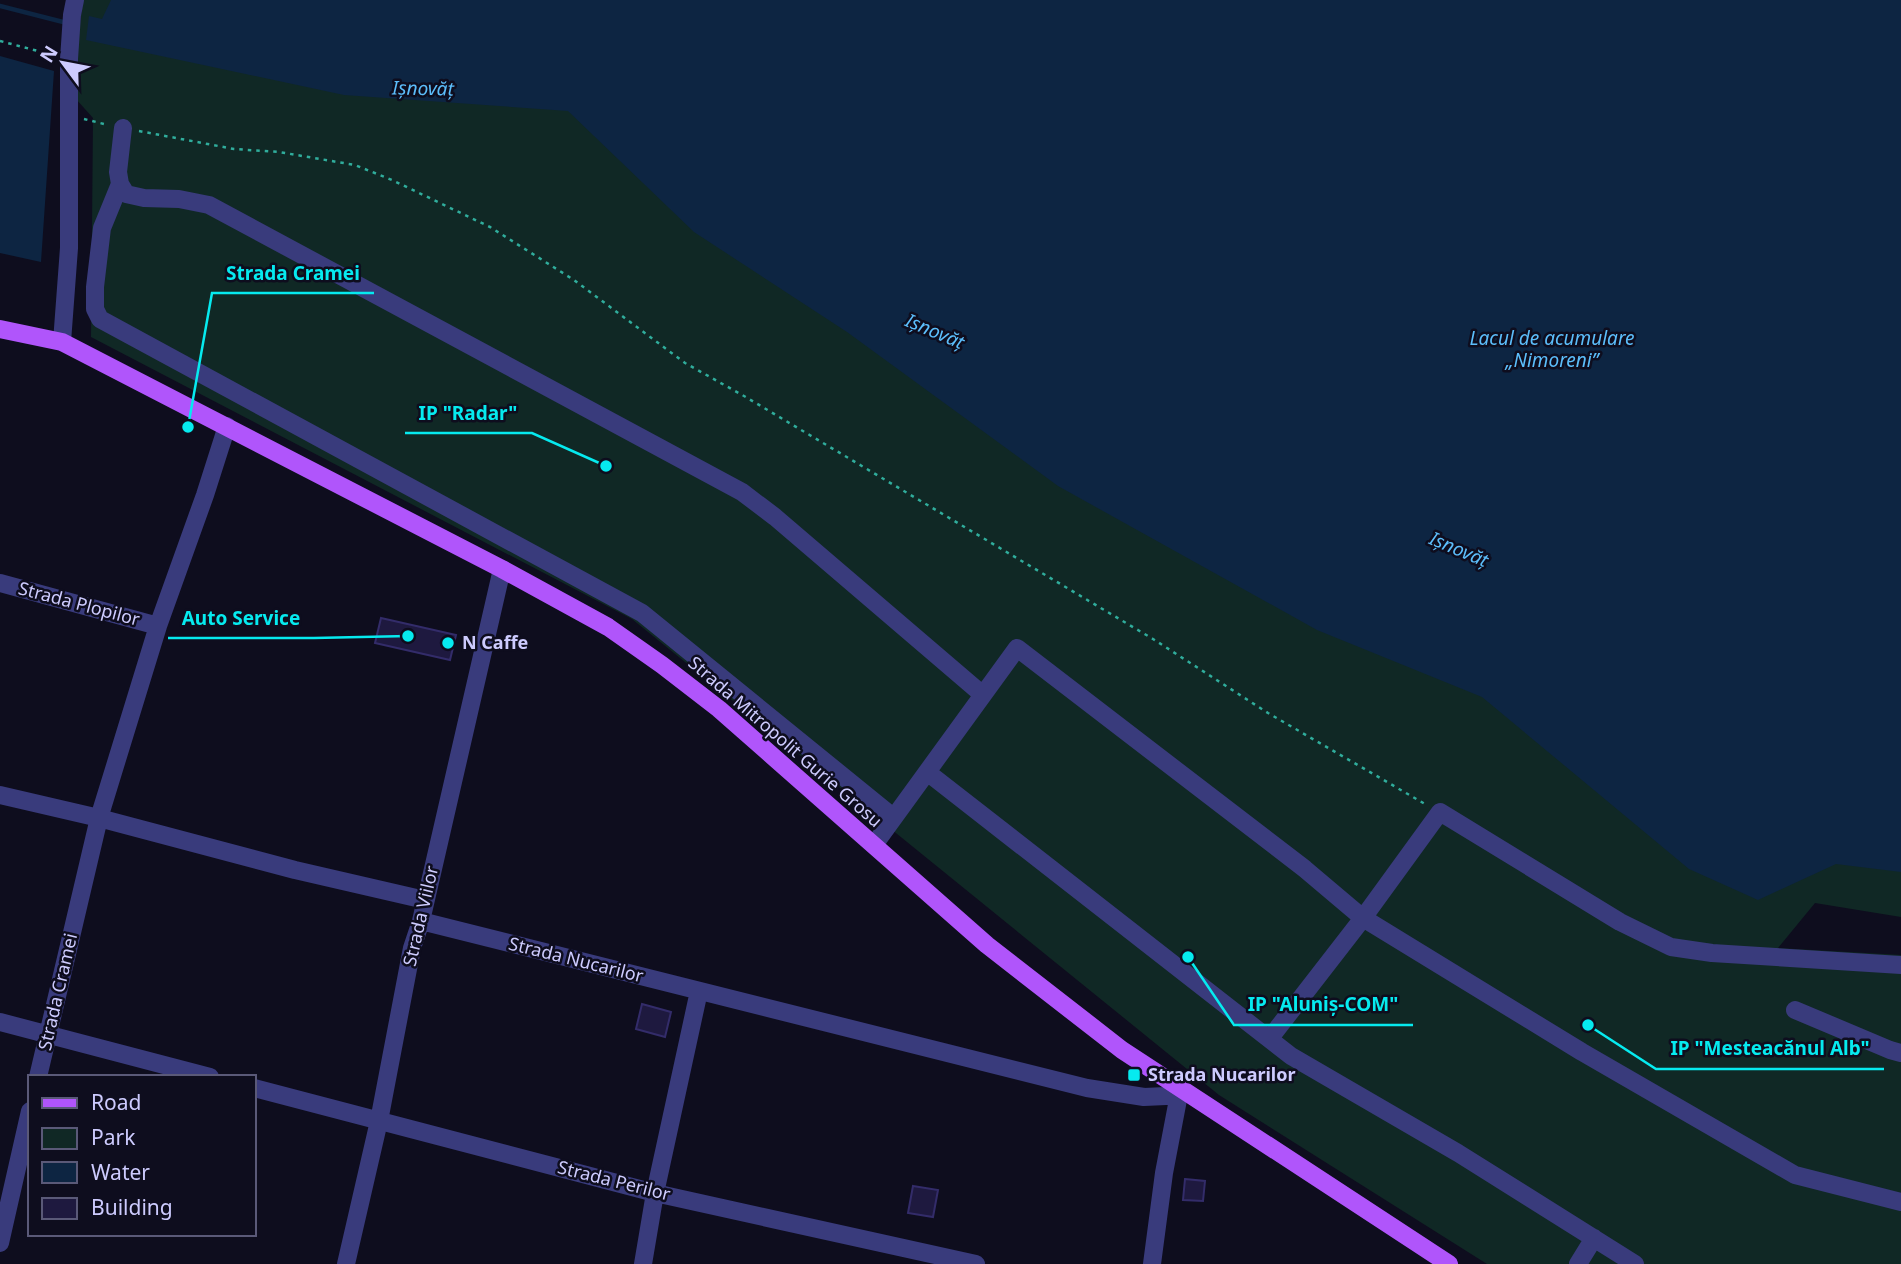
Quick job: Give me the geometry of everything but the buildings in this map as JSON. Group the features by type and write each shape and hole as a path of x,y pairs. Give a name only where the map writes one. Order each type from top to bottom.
{"main road":[{"name":"Strada Mitropolit Gurie Grosu","path":"0,329 62,342 502,569 608,627 719,709 987,945 1122,1050 1449,1264"}],"street":[{"path":"62,342 69,248 68,116 73,8"},
{"path":"123,128 118,172 120,184 126,194 209,205 743,492 983,695"},
{"path":"120,184 102,228 95,287 95,309 100,319 642,613 893,817"},
{"name":"Strada Cramei","path":"38,1075 99,818 158,626 227,426"},
{"name":"Strada Viilor","path":"346,1264 380,1121 412,948 421,920 502,569"},
{"name":"Strada Plopilor","path":"0,583 158,626"},
{"path":"874,845 1017,648 1305,869 1363,918 1582,1052 1795,1175 1901,1202"},
{"path":"927,772 1291,1056 1458,1153 1635,1264"},
{"path":"0,795 425,901"},
{"path":"1270,1038 1363,918 1440,812 1620,922 1671,947 1712,953 1901,965"},
{"name":"Strada Nucarilor","path":"421,920 1087,1088 1144,1097 1166,1096 1180,1089"},
{"path":"643,1264 655,1193 699,991"},
{"path":"1795,1010 1901,1053"},
{"path":"0,1022 203,1075"},
{"name":"Strada Perilor","path":"256,1089 655,1193 976,1264"},
{"path":"1152,1264 1158,1208 1180,1089"},
{"path":"1,1232 28,1119"},
{"path":"1578,1264 1594,1238"}],"path":[{"path":"0,41 69,60"},
{"path":"68,116 234,149 279,152 355,165 490,227 574,280 685,363 1440,812"}],"green space":[{"path":"83,0 967,0 1830,850 1901,854 1901,917 1815,903 1778,948 1901,955 1901,1264 1487,1264 1219,1095 632,619 91,337 93,118 76,99 78,38"}],"water":[{"name":"Lacul de acumulare „Nimoreni”","path":"111,0 1901,0 1901,872 1836,864 1758,900 1689,869 1482,697 1317,630 1058,486 847,332 694,232 568,111 344,95 86,40 89,16 102,19"},
{"path":"0,56 54,71 41,262 0,253"}],"waterway":[{"name":"Ișnovăț","path":"0,6 67,23"}],"place":[{"name":"Strada Cramei","path":"188,427"},
{"name":"IP \"Radar\"","path":"606,466"},
{"name":"Auto Service","path":"408,636"},
{"name":"N Caffe","path":"448,643"},
{"name":"IP \"Aluniș-COM\"","path":"1188,957"},
{"name":"IP \"Mesteacănul Alb\"","path":"1588,1025"},
{"name":"Strada Nucarilor","path":"1134,1075"}]}
